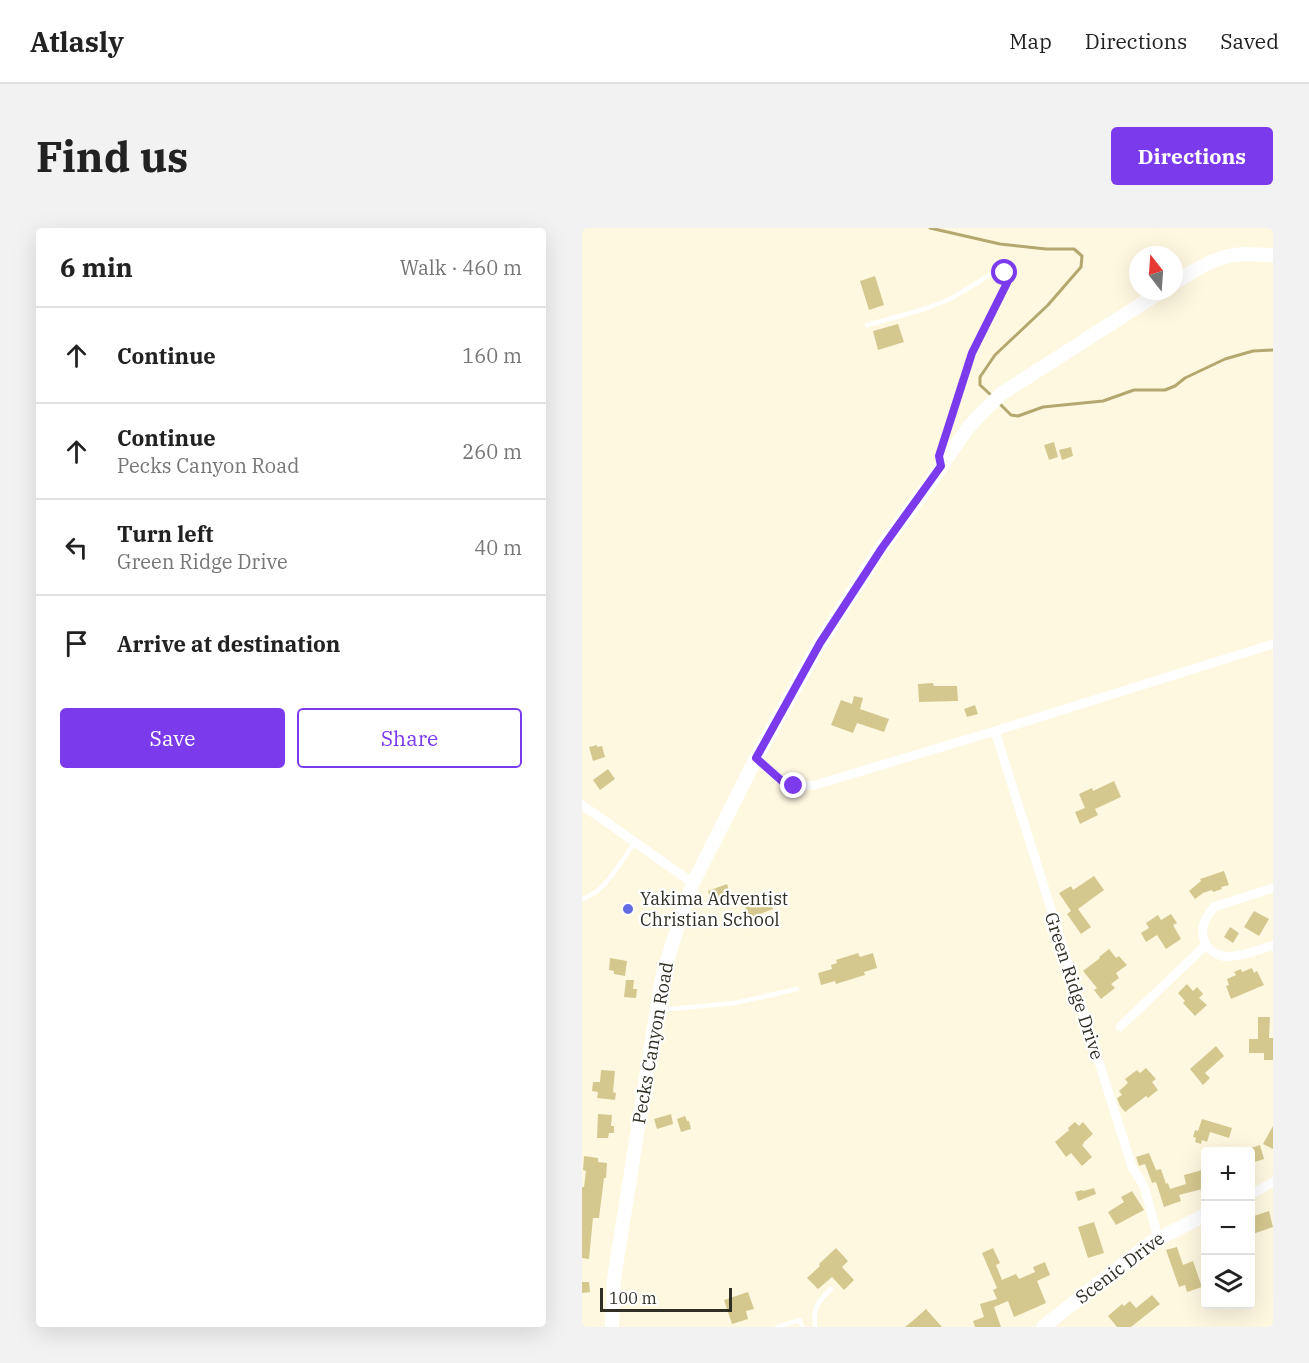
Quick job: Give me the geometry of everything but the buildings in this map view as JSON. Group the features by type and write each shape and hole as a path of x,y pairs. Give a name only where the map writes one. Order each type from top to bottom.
{"street":[{"path":"1183,277 1212,261 1225,257 1243,254 1273,255"},
{"name":"Pecks Canyon Road","path":"612,1327 614,1279 662,977 693,883 756,758 820,643 882,548 967,429 1002,394 1148,300"},
{"path":"756,758 782,781 794,786 815,785 1273,644"},
{"name":"Green Ridge Drive","path":"995,731 1132,1167 1144,1186 1158,1238"},
{"path":"582,805 693,883"},
{"path":"1273,888 1214,907 1203,925 1206,945 1222,956 1233,956 1273,946"},
{"path":"1120,1027 1206,945"},
{"path":"1255,1193 1273,1182"},
{"name":"Scenic Drive","path":"1043,1327 1158,1238 1201,1216"}],"lane":[{"path":"867,325 942,302 995,272 1005,273 1008,278 972,353 939,456 941,466"},
{"path":"582,899 603,888 635,842"},
{"path":"657,1011 735,1003 797,989"},
{"path":"815,1327 816,1304 831,1289"},
{"path":"777,1327 800,1320 802,1327"}],"waterway":[{"path":"930,228 1000,244 1046,249 1074,249 1082,256 1081,267 1048,305 995,355 980,377 980,385 992,396"},
{"path":"999,403 1011,415 1018,416 1043,407 1103,401 1134,390 1165,390 1225,359 1253,351 1273,350"}],"place":[{"name":"Yakima Adventist Christian School","path":"628,909"}],"route":[{"path":"794,786 782,781 756,758 820,643 882,548 941,466 939,456 972,353 1007,283 1008,278 1005,273"}]}
